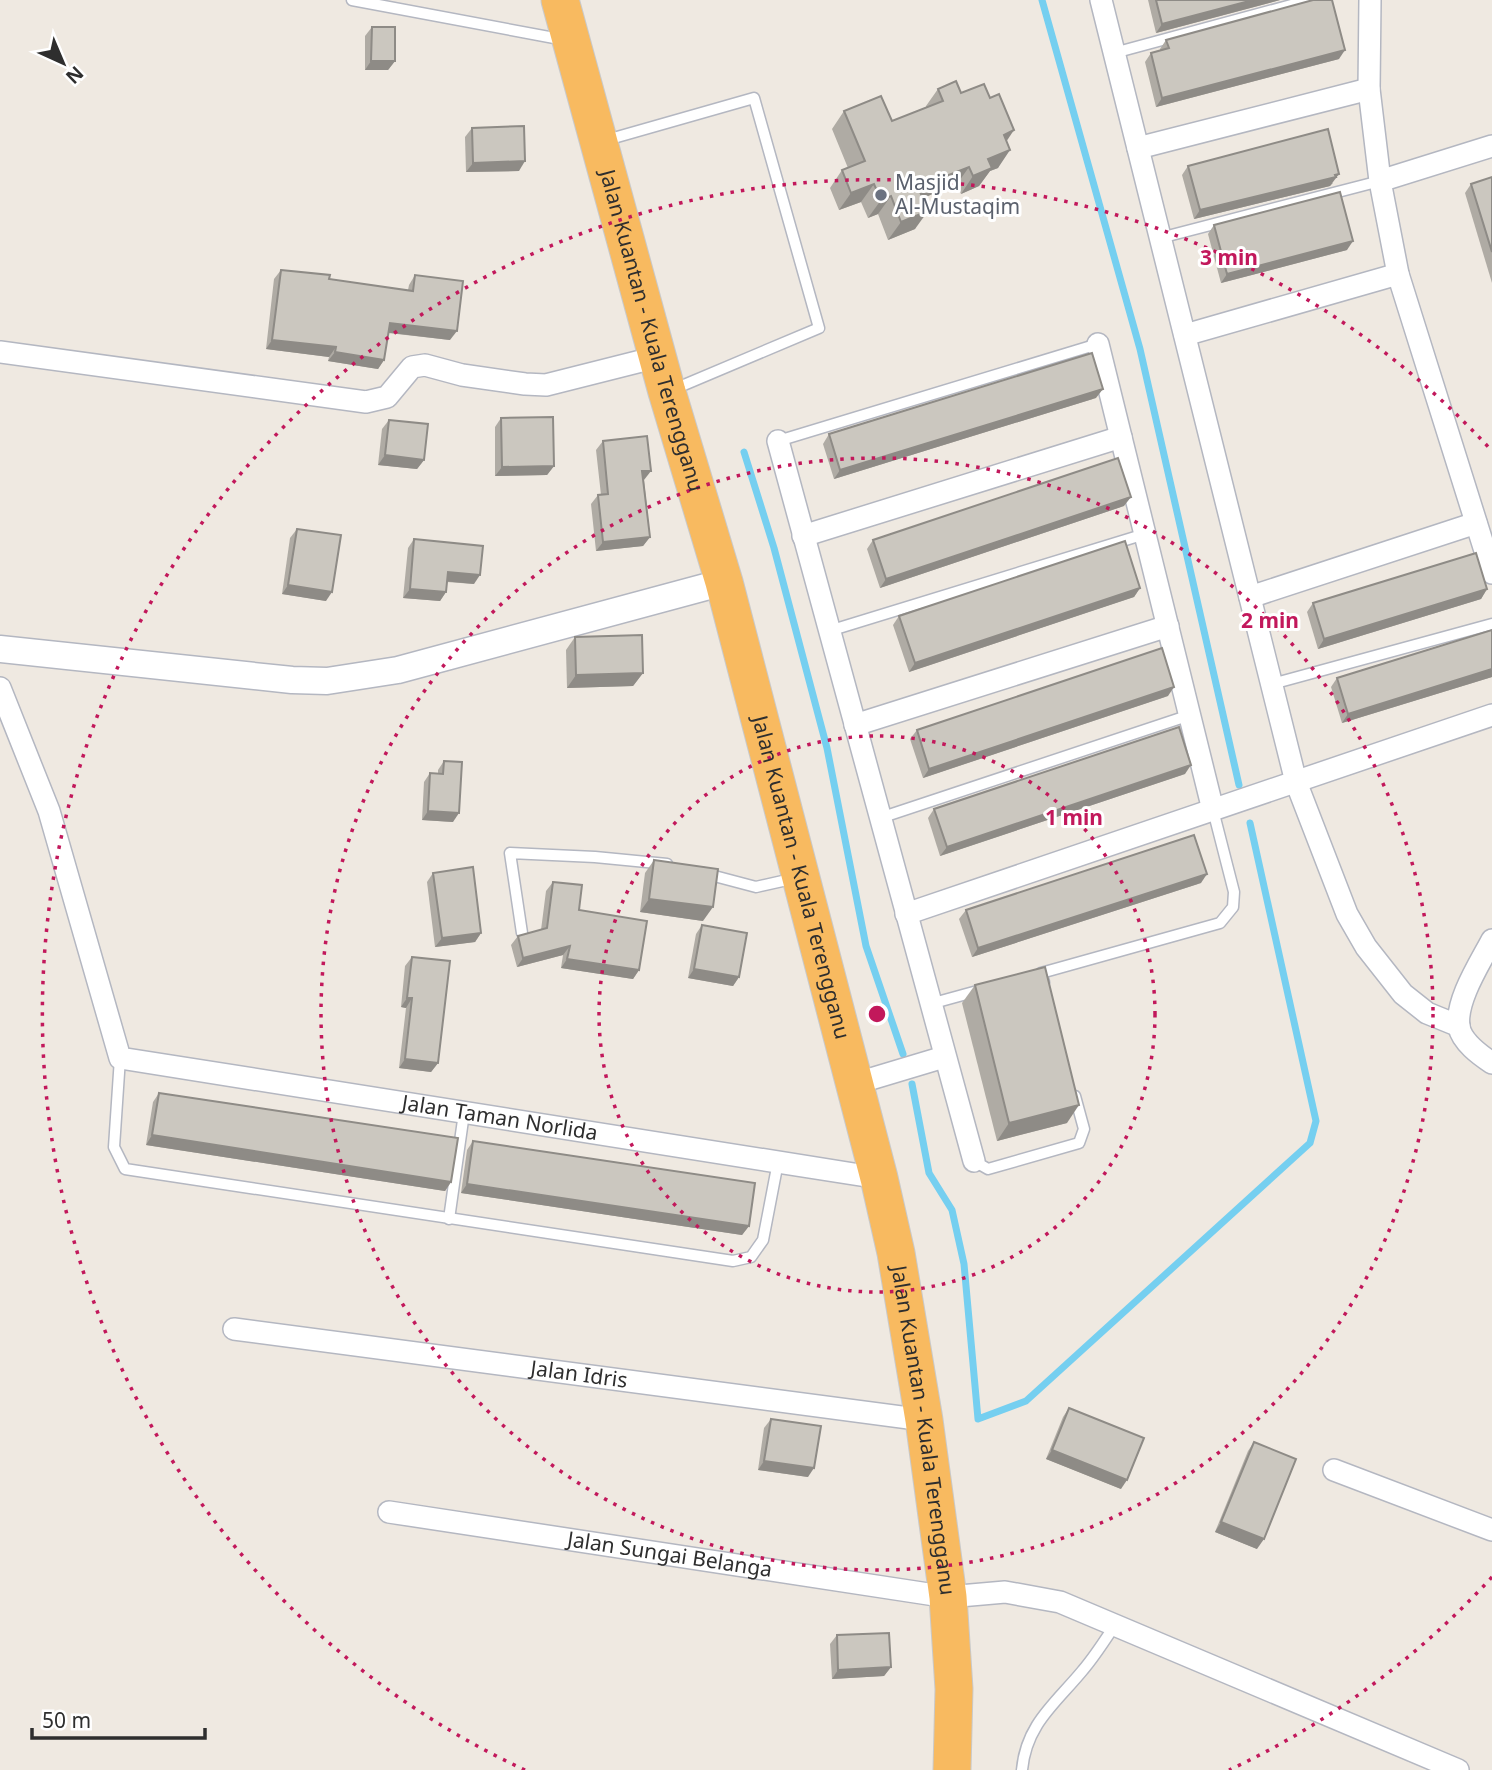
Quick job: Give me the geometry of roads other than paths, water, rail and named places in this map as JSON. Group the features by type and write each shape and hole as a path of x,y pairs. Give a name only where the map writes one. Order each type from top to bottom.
{"highway":[{"name":"Jalan Kuantan - Kuala Terengganu","path":"560,0 657,357 724,582 879,1178 896,1253 924,1420 948,1597 954,1689 952,1770"}],"street":[{"path":"1101,0 1296,782 1347,914 1366,947 1403,994 1427,1013 1459,1026"},
{"path":"1370,0 1369,89 1380,181 1398,274 1492,573"},
{"path":"1138,148 1369,89"},
{"path":"1380,181 1492,146"},
{"path":"1185,335 1398,274"},
{"path":"1098,344 1213,810"},
{"path":"0,352 366,402 387,397 412,366 425,365 462,375 546,385 657,357"},
{"path":"803,536 1121,437"},
{"path":"778,441 974,1161"},
{"path":"1250,597 1476,523"},
{"path":"0,649 292,680 327,681 405,668 724,582"},
{"path":"855,725 1168,626"},
{"path":"0,688 49,811 120,1058"},
{"path":"905,914 1492,715"},
{"path":"1492,940 1463,997 1459,1026 1463,1037 1492,1063"},
{"path":"854,1084 944,1057"},
{"name":"Jalan Taman Norlida","path":"120,1058 879,1178"},
{"name":"Jalan Idris","path":"233,1329 924,1420"},
{"path":"1334,1470 1492,1530"},
{"name":"Jalan Sungai Belanga","path":"389,1512 948,1597 1005,1592 1060,1602 1458,1770"}],"lane":[{"path":"352,0 571,41"},
{"path":"1114,53 1310,0"},
{"path":"597,143 754,98 819,328 667,392"},
{"path":"1160,238 1380,181"},
{"path":"778,441 1098,344"},
{"path":"829,631 1145,534"},
{"path":"1272,684 1492,624"},
{"path":"880,818 1190,715"},
{"path":"1029,976 1220,923 1233,908 1234,892 1213,810"},
{"path":"522,933 510,853 595,857 676,866"},
{"path":"688,869 756,887 800,877"},
{"path":"1041,973 1048,999"},
{"path":"930,1004 992,987"},
{"path":"120,1058 114,1147 125,1169 733,1261 751,1256 763,1240 778,1162"},
{"path":"974,1161 988,1169 1079,1143 1084,1129 1073,1090"},
{"path":"449,1219 464,1112"},
{"path":"1022,1770 1029,1736 1115,1625"}],"waterway":[{"path":"1042,0 1140,349 1239,785"},
{"path":"744,452 774,548 827,748 866,946 903,1054"},
{"path":"912,1084 929,1173 952,1210 964,1264 978,1419 1026,1401 1310,1143 1316,1121 1250,823"}],"place":[{"name":"Masjid Al-Mustaqim","path":"881,195"}]}
